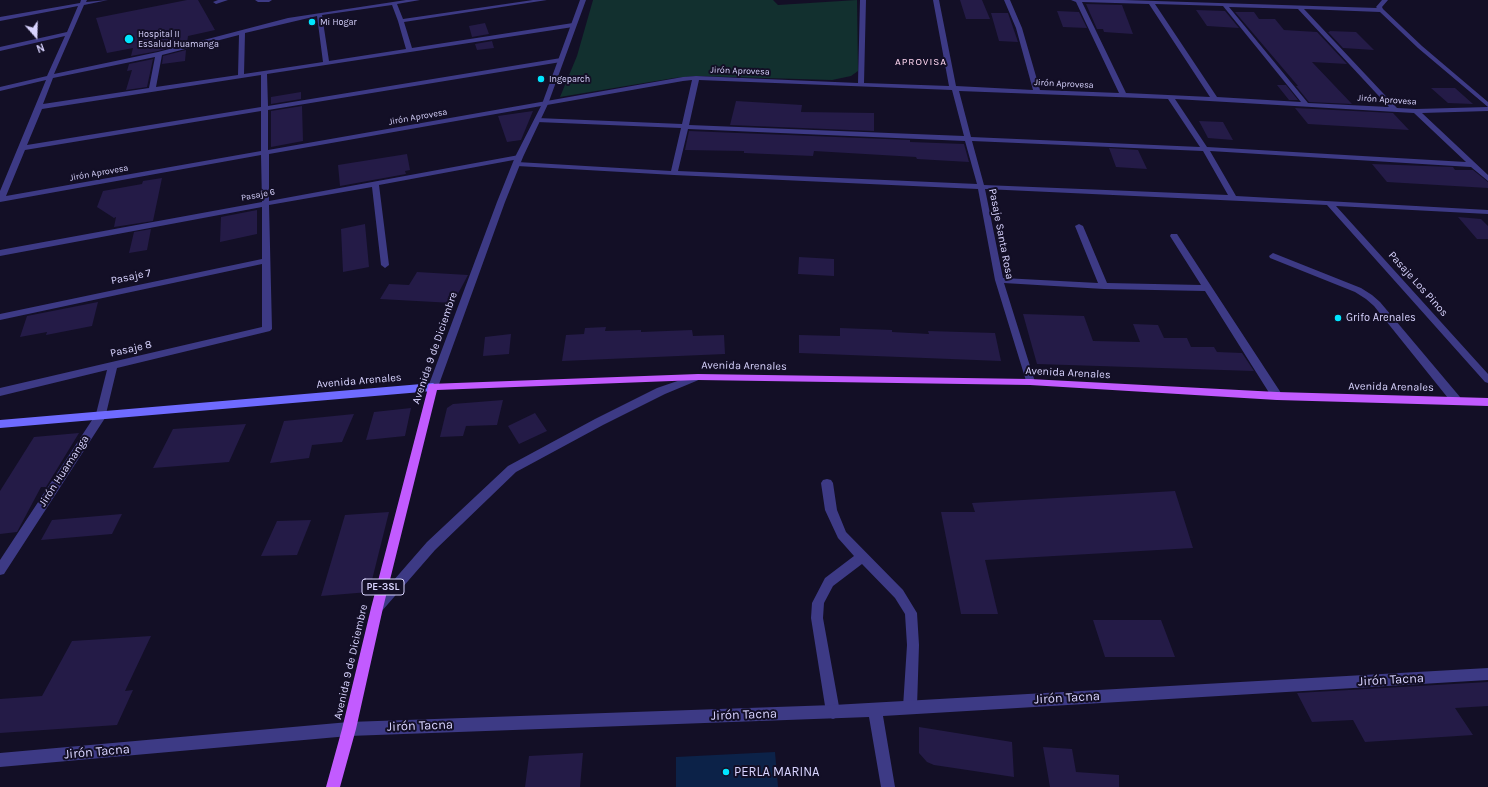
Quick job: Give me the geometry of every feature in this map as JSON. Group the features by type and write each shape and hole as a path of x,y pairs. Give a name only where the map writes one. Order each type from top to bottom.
{"main road":[{"name":"Avenida Arenales","path":"0,424 433,387 698,377 1030,382 1277,396 1488,402"},
{"name":"Avenida 9 de Diciembre","path":"333,787 349,729 377,608 433,387"}],"street":[{"path":"0,19 84,2 106,0"},
{"path":"216,2 225,0"},
{"path":"258,0 269,0"},
{"path":"0,89 159,54 288,20 417,0"},
{"path":"401,21 544,0"},
{"name":"Avenida 9 de Diciembre","path":"433,387 501,202 518,160 545,104 583,0"},
{"path":"861,84 863,0"},
{"name":"Pasaje Santa Rosa","path":"936,0 954,88 969,138 981,187 999,280 1030,382"},
{"path":"1007,0 1019,28 1037,92"},
{"path":"1074,0 1381,10"},
{"path":"1078,0 1124,96"},
{"path":"1385,0 1379,7 1381,10 1420,47 1488,106"},
{"path":"0,200 50,77 84,2"},
{"path":"1151,3 1215,99"},
{"path":"394,4 401,21 409,50"},
{"path":"1225,5 1306,104"},
{"path":"1300,8 1394,109"},
{"path":"319,14 326,63"},
{"path":"39,107 573,24"},
{"path":"0,49 69,33"},
{"path":"240,76 242,33"},
{"path":"152,90 159,54"},
{"path":"22,148 561,60"},
{"path":"264,73 266,261"},
{"path":"674,173 696,78"},
{"name":"Jirón Aprovesa","path":"0,200 682,79 696,78 1215,99 1416,111 1488,109"},
{"path":"1171,98 1205,149 1233,198"},
{"path":"1416,111 1488,179"},
{"path":"537,120 1205,149 1473,165"},
{"name":"Pasaje 6","path":"0,254 375,183 518,160 674,173 1233,198 1488,212"},
{"path":"375,183 385,265"},
{"name":"Pasaje Los Pinos","path":"1330,204 1488,380"},
{"path":"1078,226 1104,286"},
{"path":"1174,236 1277,396"},
{"path":"1272,256 1358,290 1369,297 1377,304 1456,400"},
{"name":"Pasaje 7","path":"0,317 266,261"},
{"name":"Pasaje 8","path":"0,392 267,329 266,261"},
{"path":"999,280 1104,286 1207,288"},
{"name":"Jirón Huamanga","path":"0,570 101,415 113,366"},
{"path":"377,608 431,546 512,469 654,394 698,377"},
{"path":"827,483 831,510 842,535 899,594 911,613 913,645 910,707"},
{"path":"833,712 817,618 818,603 829,582 863,556"},
{"name":"Jirón Tacna","path":"0,760 349,729 833,712 1488,674"},
{"path":"875,709 888,787"}],"green space":[{"path":"593,0 773,0 778,5 857,0 858,71 851,76 832,80 697,76 674,78 560,97 577,56"}],"water":[{"name":"PERLA MARINA","path":"775,752 778,787 676,787 676,757"}],"building":[{"path":"187,0 198,0 215,30 188,36 187,43 158,51 131,56 133,48 107,53 96,18"},
{"path":"960,0 982,0 990,19 966,19"},
{"path":"1086,4 1122,5 1133,34 1104,32 1103,29 1097,29"},
{"path":"1196,10 1225,11 1239,28 1207,26"},
{"path":"1057,11 1079,12 1087,28 1063,27"},
{"path":"1235,12 1254,12 1259,19 1275,19 1284,30 1317,32 1347,64 1312,62 1352,104 1309,102 1296,86 1298,86"},
{"path":"991,13 1008,13 1018,42 999,41"},
{"path":"485,23 489,34 472,37 469,26"},
{"path":"1329,31 1356,32 1374,50 1343,48 1328,32 1330,32"},
{"path":"492,41 494,48 477,50 475,44"},
{"path":"186,50 185,61 162,64 163,56"},
{"path":"153,59 147,87 126,90 132,70 127,71 129,64"},
{"path":"1277,85 1286,85 1298,100 1289,100"},
{"path":"1431,88 1455,88 1473,104 1448,103"},
{"path":"301,92 301,99 271,104 271,97"},
{"path":"736,101 802,105 801,112 874,113 874,131 730,125"},
{"path":"302,106 303,141 271,147 271,111"},
{"path":"1295,108 1393,113 1409,130 1308,124"},
{"path":"533,111 521,140 507,142 498,116"},
{"path":"1199,121 1223,122 1233,140 1208,138"},
{"path":"689,131 910,140 910,142 964,144 969,162 917,159 916,157 814,151 813,156 744,153 744,151 685,150"},
{"path":"1109,148 1138,150 1147,169 1116,167"},
{"path":"407,154 410,170 405,171 406,174 340,186 338,165"},
{"path":"1372,164 1453,167 1455,170 1473,170 1488,182 1488,188 1387,182"},
{"path":"162,178 153,221 114,227 116,217 114,218 97,207 103,191 142,184 143,181"},
{"path":"257,210 257,234 220,242 221,217"},
{"path":"1458,217 1481,219 1488,226 1488,239 1477,239"},
{"path":"365,224 369,267 343,272 341,229"},
{"path":"151,229 147,250 129,253 134,232"},
{"path":"799,257 834,259 834,276 798,274"},
{"path":"417,272 468,275 453,303 380,299 389,284 409,285"},
{"path":"98,302 92,326 46,335 47,332 20,337 27,316"},
{"path":"1023,314 1084,316 1093,341 1140,342 1133,324 1158,325 1164,338 1187,338 1191,347 1214,347 1217,352 1242,353 1254,371 1037,364"},
{"path":"606,327 605,331 641,330 641,332 692,330 693,336 724,335 725,354 562,361 566,335 584,334 585,328"},
{"path":"840,328 892,330 892,332 929,334 928,331 995,333 1001,361 799,353 799,335 840,336"},
{"path":"511,334 509,354 483,356 485,337"},
{"path":"503,400 497,425 466,426 463,436 440,437 447,408 453,404"},
{"path":"411,408 405,436 366,440 374,412"},
{"path":"535,413 547,431 519,444 508,426"},
{"path":"354,414 342,442 312,445 309,458 270,463 284,421"},
{"path":"246,424 229,462 153,468 173,429"},
{"path":"79,433 46,487 41,487 17,532 0,534 0,491 34,437"},
{"path":"1175,491 1193,548 985,560 998,614 961,614 941,512 975,512 972,503"},
{"path":"389,512 369,592 321,596 345,515"},
{"path":"122,514 112,534 41,540 52,520"},
{"path":"311,520 297,555 261,556 277,521"},
{"path":"1093,620 1161,620 1175,657 1105,657"},
{"path":"151,636 125,691 133,690 117,725 0,733 0,699 42,696 72,641"},
{"path":"1488,682 1488,706 1455,708 1473,735 1365,742 1353,720 1312,722 1297,693"},
{"path":"919,727 1012,742 1014,777 934,765 927,762 919,753"},
{"path":"1043,747 1072,749 1076,772 1119,775 1119,787 1050,787"},
{"path":"583,753 580,787 525,787 529,756"}],"place":[{"name":"Mi Hogar","path":"312,22"},
{"name":"Hospital II EsSalud Huamanga","path":"129,39"},
{"name":"Ingeparch","path":"541,79"},
{"name":"Grifo Arenales","path":"1338,318"},
{"name":"PERLA MARINA","path":"726,772"}],"district":[{"name":"APROVISA","path":"921,62"}]}
